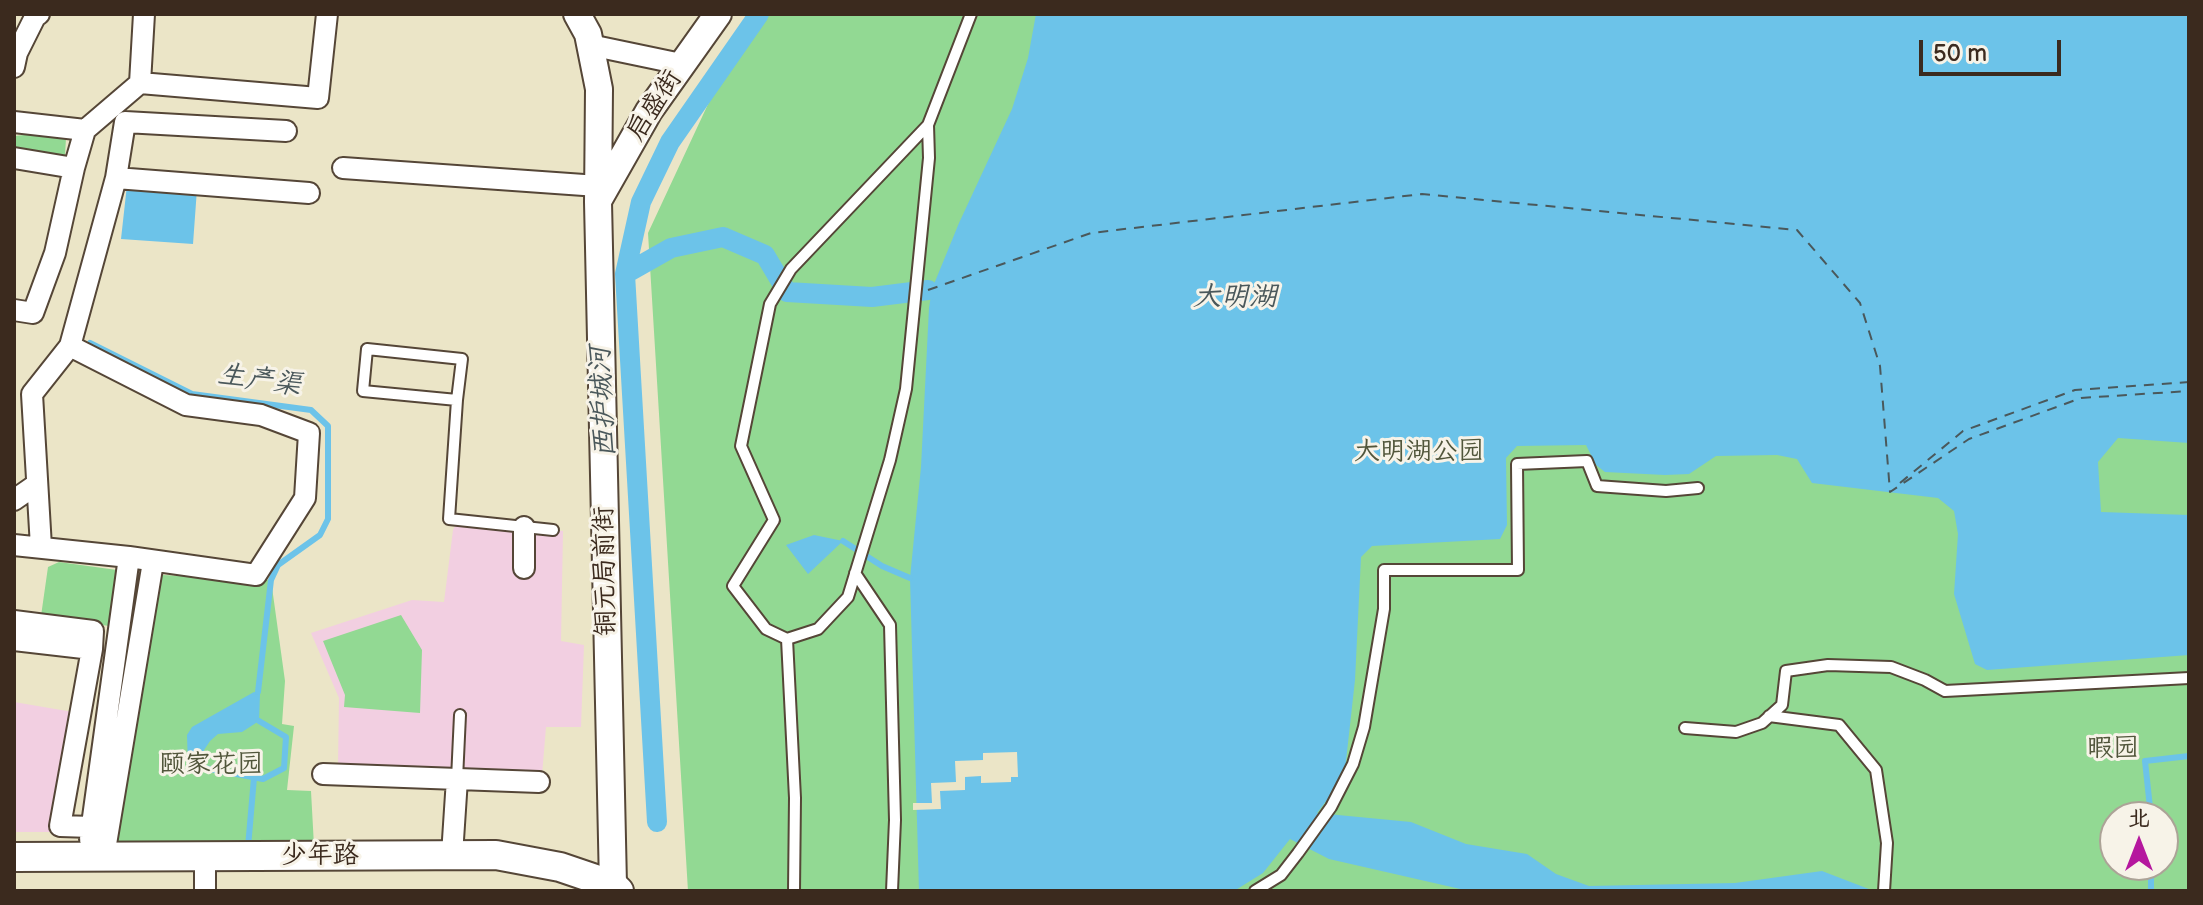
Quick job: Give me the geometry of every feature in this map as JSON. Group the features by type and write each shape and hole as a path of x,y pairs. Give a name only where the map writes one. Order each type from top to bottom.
{"main road":[{"name":"少年路","path":"14,857 496,855 560,867 615,889"}],"street":[{"path":"14,67 17,53 39,14"},
{"path":"14,310 33,313 55,253 85,130 140,83 145,46 144,14"},
{"path":"140,83 318,98 327,14"},
{"name":"铜元局前街","path":"577,14 588,34 599,89 598,194 615,889"},
{"name":"启盛街","path":"598,194 649,111 718,14"},
{"path":"590,45 681,64"},
{"path":"14,122 85,130"},
{"path":"41,547 32,394 70,346 116,178 125,122 286,131"},
{"path":"14,158 74,168"},
{"path":"343,168 598,194"},
{"path":"116,178 309,193"},
{"path":"14,545 256,575 305,498 309,433 261,415 186,405 70,346"},
{"path":"14,500 37,484"},
{"path":"524,527 524,568"},
{"path":"96,856 92,827 129,557"},
{"path":"96,856 153,562"},
{"path":"14,621 93,631 60,826 92,827"},
{"path":"14,640 92,649"},
{"path":"323,774 539,782"},
{"path":"452,855 457,779"},
{"path":"205,856 205,891"}],"lane":[{"path":"928,125 929,158 906,389 890,460 848,597 818,629 787,639 766,629 733,586 774,520 741,446 770,304 791,269 928,125 971,14"},
{"path":"457,400 363,391 367,349 462,359 449,519 553,530"},
{"path":"1255,891 1281,875 1298,853 1331,807 1353,764 1364,727 1384,609 1384,570 1518,570 1517,464 1587,461 1597,486 1666,491 1698,488"},
{"path":"856,569 890,625 895,820 892,891"},
{"path":"787,639 795,798 794,891"},
{"path":"1685,728 1736,732 1762,723 1782,705 1786,671 1828,665 1891,667 1945,691 2189,678"},
{"path":"457,779 460,715"},
{"path":"1769,716 1839,725 1876,770 1887,843 1884,891"}],"shaded area":[{"path":"458,520 563,531 561,641 584,645 581,727 546,727 542,775 338,765 339,698 311,633 412,600 444,602 453,530"},
{"path":"14,702 73,712 51,832 14,832"}],"green space":[{"name":"大明湖公园","path":"750,14 2189,14 2189,891 688,891 648,233"},
{"path":"54,132 66,138 65,156 14,151 14,136"},
{"path":"59,562 117,570 109,626 41,616 48,567"},
{"name":"颐家花园","path":"162,575 271,580 285,681 282,724 294,726 287,790 311,791 314,846 116,844"},
{"path":"401,615 422,650 420,713 344,707 345,695 323,641"}],"water":[{"name":"大明湖","path":"1036,14 2189,14 2189,443 2118,438 2098,462 2101,512 2189,515 2189,655 1987,670 1975,664 1954,594 1958,534 1954,511 1938,498 1812,483 1797,459 1777,455 1716,456 1689,474 1665,475 1605,472 1596,465 1586,445 1517,446 1506,458 1507,525 1500,539 1372,546 1361,557 1355,680 1345,770 1337,787 1317,813 1411,822 1466,844 1527,854 1556,874 1589,886 1735,883 1822,871 1874,891 1469,891 1329,859 1290,839 1263,873 1234,891 919,891 910,578 921,467 929,308 932,289 959,223 1012,109 1028,58"},
{"path":"127,185 197,189 193,244 121,239"},
{"path":"814,535 843,541 808,574 786,545"},
{"path":"254,692 260,694 259,721 242,732 218,734 204,750 199,767 188,766 187,735 192,727"}],"pier":[{"path":"1017,752 1018,777 1011,777 1011,782 981,783 981,776 965,777 965,790 940,791 941,809 913,810 913,803 932,803 931,783 956,782 955,761 983,760 983,753"}],"waterway":[{"name":"西护城河","path":"657,822 625,274 641,202 670,142 759,14"},
{"path":"625,274 671,248 723,237 765,255 787,292 872,297 928,290"},
{"name":"生产渠","path":"90,343 192,394 311,410 328,426 328,519 320,535 278,565 271,580 258,692"},
{"path":"843,541 882,566 910,578"},
{"path":"199,767 263,779 284,768 286,737 259,721"},
{"path":"2149,801 2145,761 2189,756"},
{"path":"248,847 254,778"},
{"path":"2151,881 2151,891"}],"ferry route":[{"path":"928,290 1091,233 1422,194 1797,230 1860,303 1880,366 1890,492 1969,439 2081,398 2189,391"},
{"path":"1900,483 1963,431 2075,390 2189,382"}],"park label":[{"name":"暇园","path":"2113,749"}]}
